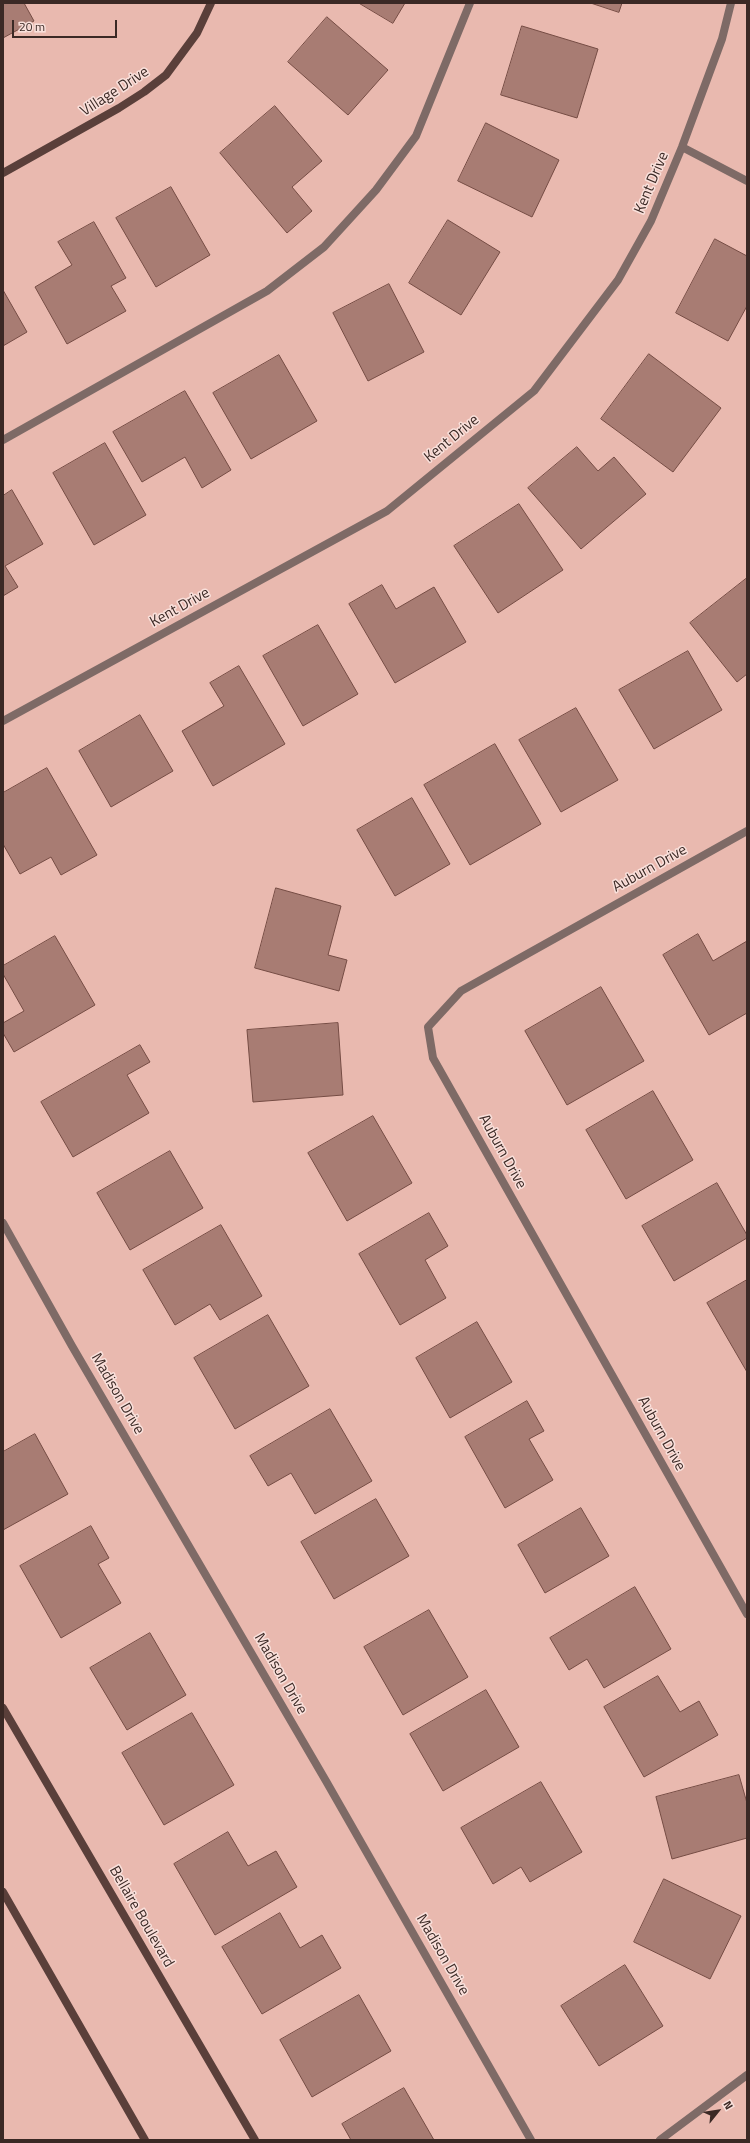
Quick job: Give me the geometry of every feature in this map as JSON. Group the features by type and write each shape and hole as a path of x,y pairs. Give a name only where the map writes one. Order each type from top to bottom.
{"main road":[{"name":"Village Drive","path":"3,173 119,108 144,92 166,75 197,33 211,3"},
{"name":"Bellaire Boulevard","path":"3,1708 255,2140"},
{"path":"3,1892 145,2140"}],"street":[{"path":"3,440 267,291 324,247 376,190 416,136 470,3"},
{"name":"Kent Drive","path":"3,721 387,510 534,391 618,280 651,221 682,147 722,38 731,3"},
{"path":"682,147 747,181"},
{"name":"Auburn Drive","path":"747,831 461,991 428,1027 433,1058 747,1614"},
{"name":"Madison Drive","path":"3,1223 72,1346 326,1781 531,2140"},
{"path":"660,2140 747,2075"}],"building":[{"path":"3,3 24,3 34,21 3,38"},
{"path":"359,3 405,3 393,23"},
{"path":"591,3 622,3 619,12"},
{"path":"327,17 388,70 348,115 288,62"},
{"path":"522,26 598,49 577,118 501,95"},
{"path":"275,106 322,161 292,187 312,211 287,233 220,153"},
{"path":"486,123 559,160 532,217 458,181"},
{"path":"171,187 210,255 156,287 116,218"},
{"path":"448,220 500,252 461,315 409,283"},
{"path":"94,222 126,278 111,286 126,311 67,344 35,287 72,265 58,242"},
{"path":"715,239 747,256 747,306 728,341 676,313"},
{"path":"389,284 424,352 368,381 333,313"},
{"path":"3,290 27,332 3,346"},
{"path":"649,354 721,408 673,472 601,419"},
{"path":"279,355 317,421 251,459 213,393"},
{"path":"185,391 231,470 202,488 185,457 142,482 113,432"},
{"path":"105,443 146,515 94,545 53,473"},
{"path":"577,447 598,471 614,457 646,494 581,549 528,488"},
{"path":"12,490 43,544 5,566 18,587 3,596 3,496"},
{"path":"519,504 563,570 498,613 454,546"},
{"path":"747,578 747,674 737,682 690,623"},
{"path":"382,585 396,609 434,587 466,642 395,683 349,604"},
{"path":"318,625 358,694 303,726 263,656"},
{"path":"688,651 722,710 654,749 619,690"},
{"path":"239,666 285,744 213,786 182,731 224,706 210,683"},
{"path":"576,708 618,780 561,812 519,740"},
{"path":"140,715 173,771 111,807 79,751"},
{"path":"495,744 541,824 470,865 424,785"},
{"path":"47,768 97,855 61,875 51,857 20,874 3,844 3,793"},
{"path":"412,798 450,864 395,896 357,830"},
{"path":"276,888 341,906 328,955 347,960 339,991 255,968"},
{"path":"698,934 713,961 747,941 747,1013 709,1035 663,955"},
{"path":"55,936 95,1005 14,1052 3,1033 3,1023 24,1011 3,974 3,966"},
{"path":"601,987 644,1061 567,1105 525,1031"},
{"path":"338,1023 343,1095 253,1102 247,1030"},
{"path":"140,1045 150,1062 127,1075 149,1113 73,1157 41,1102"},
{"path":"653,1091 693,1160 626,1199 586,1130"},
{"path":"373,1116 412,1183 347,1221 308,1153"},
{"path":"170,1151 203,1208 130,1250 97,1193"},
{"path":"717,1183 747,1235 747,1238 674,1281 642,1226"},
{"path":"429,1213 448,1246 425,1260 446,1298 400,1325 359,1254"},
{"path":"221,1225 262,1296 220,1320 210,1304 175,1325 143,1270"},
{"path":"747,1280 747,1372 707,1303"},
{"path":"268,1315 309,1386 235,1429 194,1358"},
{"path":"477,1322 512,1382 450,1418 416,1358"},
{"path":"527,1401 544,1431 529,1439 553,1480 505,1508 465,1437"},
{"path":"330,1409 372,1481 315,1514 291,1473 268,1486 250,1456"},
{"path":"35,1434 68,1494 3,1530 3,1452"},
{"path":"376,1499 409,1556 334,1599 301,1542"},
{"path":"581,1508 609,1556 545,1593 518,1545"},
{"path":"91,1526 109,1558 98,1564 121,1603 61,1638 20,1566"},
{"path":"635,1587 671,1649 604,1688 587,1659 569,1670 550,1638"},
{"path":"429,1610 468,1677 403,1715 364,1647"},
{"path":"150,1633 186,1695 127,1730 90,1668"},
{"path":"658,1676 680,1712 699,1701 718,1735 644,1777 604,1707"},
{"path":"486,1690 519,1747 443,1791 410,1734"},
{"path":"192,1713 234,1785 164,1825 122,1753"},
{"path":"739,1775 747,1803 747,1838 672,1859 656,1797"},
{"path":"541,1782 582,1852 530,1882 521,1867 493,1884 461,1828"},
{"path":"228,1832 248,1866 276,1851 297,1887 215,1935 174,1864"},
{"path":"664,1879 741,1916 710,1979 634,1942"},
{"path":"280,1913 300,1948 322,1935 341,1968 262,2014 222,1947"},
{"path":"625,1965 663,2026 599,2066 561,2006"},
{"path":"359,1995 391,2051 312,2097 280,2040"},
{"path":"404,2088 434,2140 351,2140 342,2124"}]}
